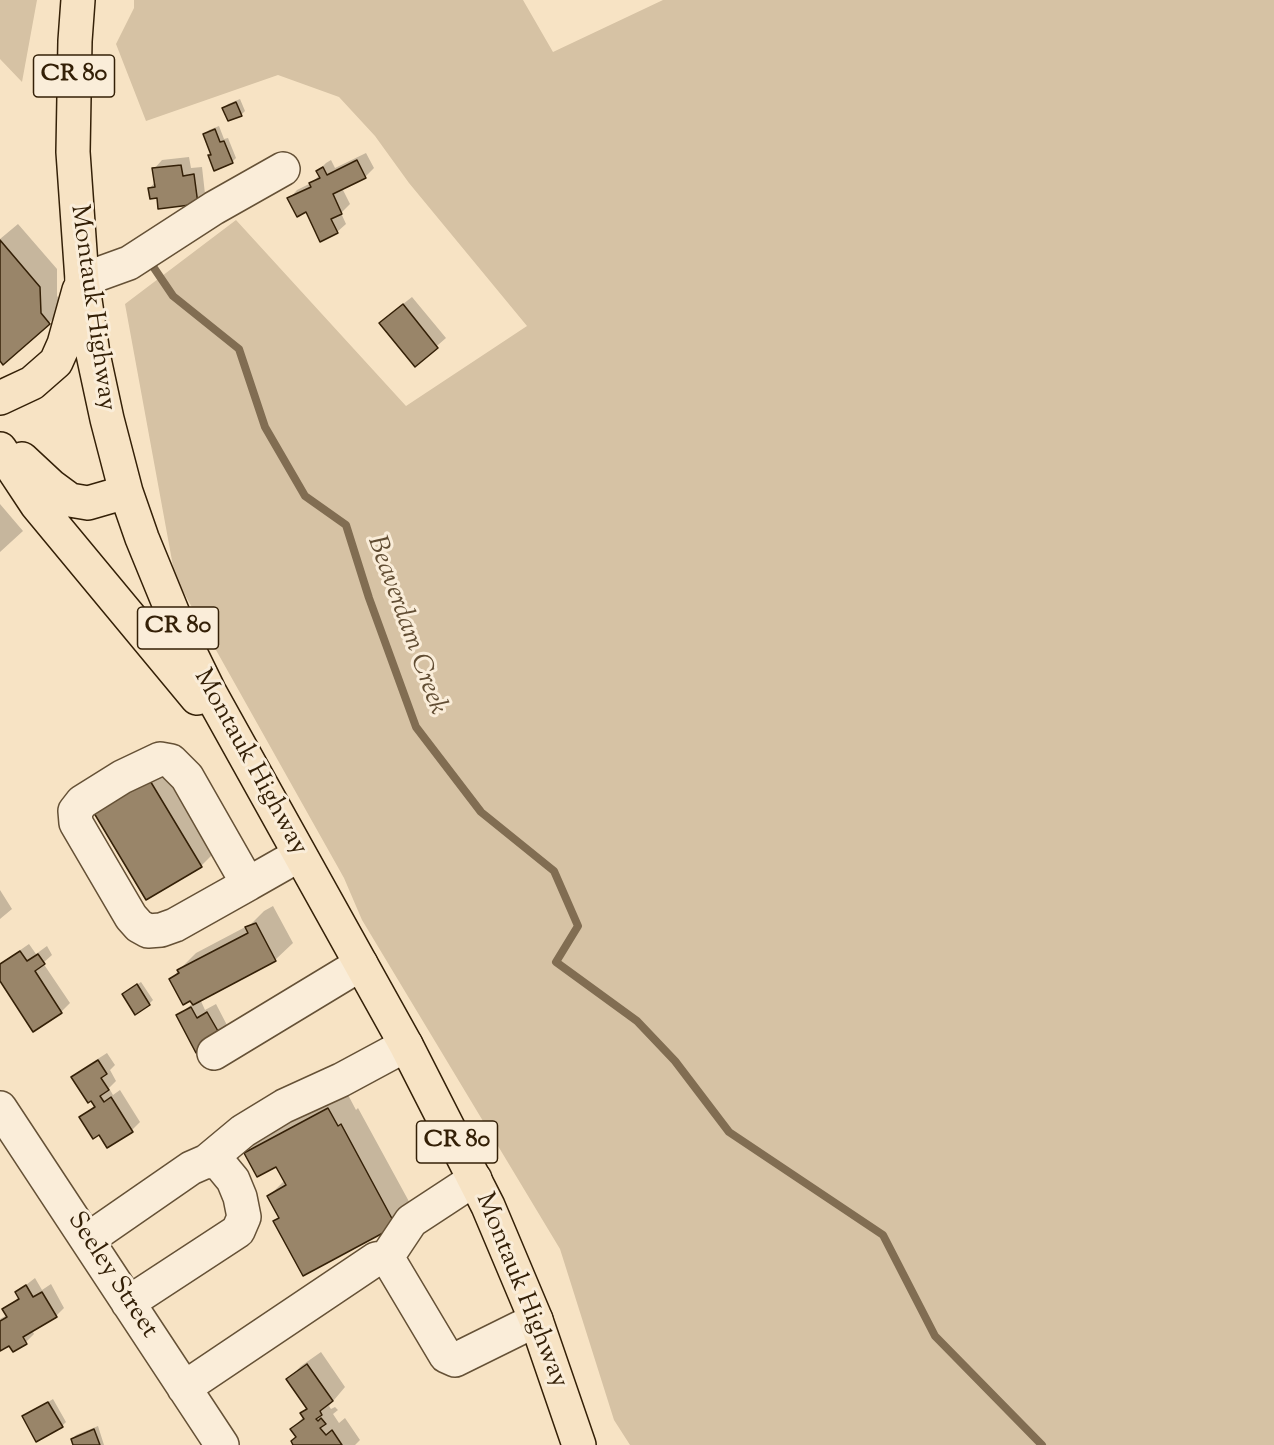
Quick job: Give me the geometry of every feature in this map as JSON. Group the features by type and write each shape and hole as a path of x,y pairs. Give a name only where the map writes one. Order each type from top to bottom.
{"main road":[{"name":"Montauk Highway","path":"78,0 72,152 82,279 100,386 126,492 160,587 183,638 245,758 406,1045 475,1179 511,1257 536,1320 577,1444"},
{"path":"0,398 32,383 56,362 64,344 82,279"},
{"path":"0,439 51,486 70,500 88,503 126,492"},
{"path":"0,449 37,505 139,626 245,758"}],"street":[{"path":"82,279 129,263 214,208 283,169"},
{"path":"248,884 187,777 171,761 160,759 146,764 82,802 75,811 76,823 131,917 148,932 175,925 248,884 299,855"},
{"path":"214,1053 361,964"},
{"path":"87,1240 191,1167 207,1161 243,1131 284,1106 341,1080 406,1045"},
{"name":"Seeley Street","path":"0,1108 222,1445"},
{"path":"128,1303 238,1232 244,1217 240,1197 233,1180 219,1163 207,1161"},
{"path":"184,1388 376,1259 387,1257 411,1221 475,1179"},
{"path":"387,1257 446,1356 454,1360 536,1320"}],"shaded area":[{"path":"0,0 37,0 22,82 0,59"},
{"path":"134,0 523,0 553,52 663,0 1274,0 1274,1445 630,1445 614,1420 560,1249 362,920 344,878 175,577 125,304 236,220 406,406 527,326 409,183 375,136 339,97 278,75 146,121 116,44 134,8"}],"building":[{"path":"236,102 242,116 228,121 222,108"},
{"path":"215,129 220,142 224,141 233,163 214,171 203,134"},
{"path":"357,160 366,178 333,194 342,214 331,219 338,233 320,242 306,212 297,217 287,198 311,187 309,183 320,178 316,171 323,167 327,175"},
{"path":"181,165 183,176 194,174 198,204 158,209 157,198 150,199 148,188 155,187 152,168"},
{"path":"0,240 40,287 41,313 50,324 3,365 0,361"},
{"path":"403,304 438,348 415,367 379,323"},
{"path":"149,779 202,867 146,900 94,813"},
{"path":"256,923 276,961 193,1005 190,1001 183,1005 169,979 179,973 177,970 248,933 245,927"},
{"path":"20,951 27,961 38,954 45,964 35,971 62,1013 33,1032 0,981 0,964"},
{"path":"137,984 150,1005 135,1015 122,994"},
{"path":"191,1007 197,1018 207,1012 222,1038 196,1053 176,1015"},
{"path":"98,1060 107,1074 101,1078 109,1090 100,1096 104,1102 111,1097 133,1132 107,1148 99,1135 93,1139 79,1117 95,1107 91,1101 88,1103 71,1077"},
{"path":"328,1108 338,1126 341,1124 396,1226 303,1276 273,1221 279,1218 267,1196 286,1185 276,1167 257,1177 244,1153"},
{"path":"26,1285 33,1297 42,1292 57,1317 23,1337 27,1344 13,1352 9,1346 0,1351 0,1321 7,1317 2,1309 19,1299 15,1292"},
{"path":"307,1364 333,1401 320,1411 322,1415 316,1419 318,1421 321,1418 326,1424 320,1428 326,1435 332,1430 342,1445 293,1445 291,1441 296,1437 290,1429 304,1419 300,1413 307,1409 286,1379"},
{"path":"48,1402 63,1427 36,1442 22,1416"},
{"path":"94,1429 100,1445 73,1445 71,1439"}],"waterway":[{"name":"Beaverdam Creek","path":"152,265 173,296 239,349 265,427 305,496 346,525 369,598 416,727 481,812 554,871 578,926 556,962 637,1021 675,1061 729,1132 883,1235 935,1336 1042,1445"}]}
